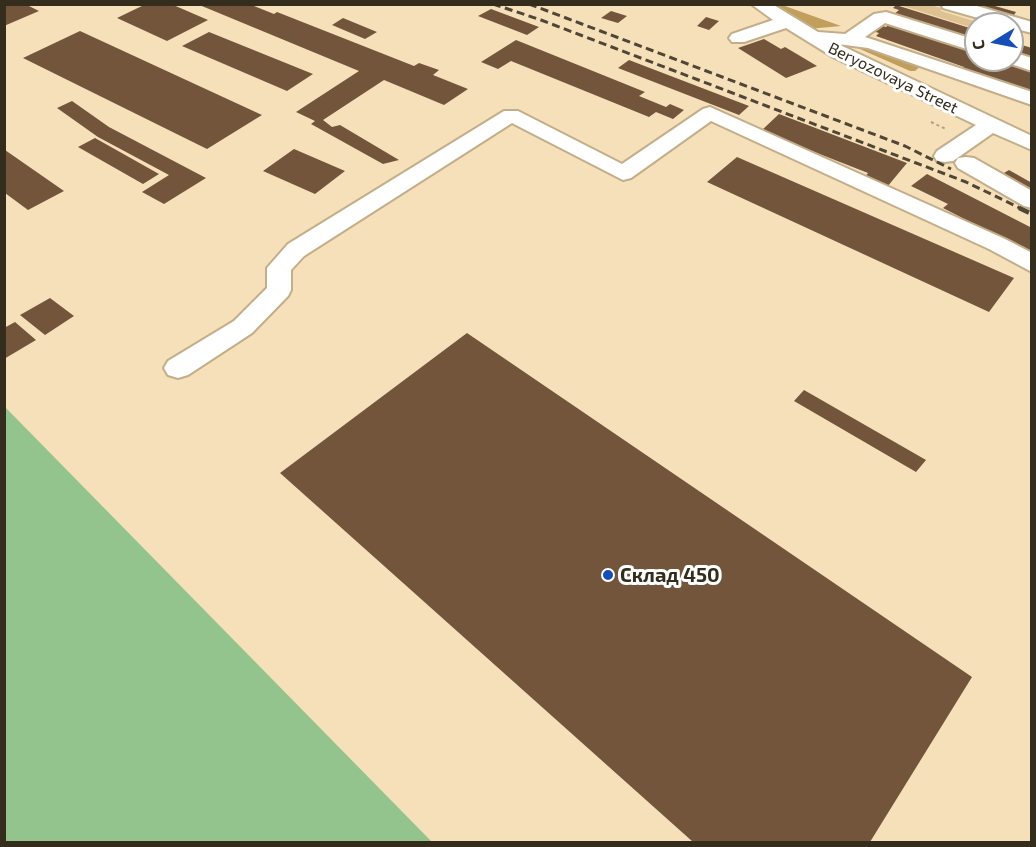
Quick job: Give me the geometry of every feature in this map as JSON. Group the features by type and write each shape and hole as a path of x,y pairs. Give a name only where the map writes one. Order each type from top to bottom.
{"street":[{"name":"Beryozovaya Street","path":"759,4 808,36 881,74 1032,144"},
{"path":"949,4 984,12"},
{"path":"850,39 880,18 886,17 964,42"},
{"path":"738,38 785,22"},
{"path":"808,36 871,42 1032,99"},
{"path":"881,74 904,75 920,79 1022,118"},
{"path":"178,368 243,327 279,290 279,268 296,250 512,115 623,173 710,113 997,244 1032,264"},
{"path":"945,156 991,125"},
{"path":"966,163 1032,201"}],"shaded area":[{"path":"765,5 782,5 841,26 808,29"},
{"path":"900,5 931,5 941,8 941,11 964,18 964,25"},
{"path":"851,42 922,65 915,71 910,71 853,46"},
{"path":"5,407 432,842 5,842"}],"building":[{"path":"4,4 25,4 39,11 4,26"},
{"path":"146,4 171,4 208,20 167,41 117,18"},
{"path":"197,4 249,4 274,14 277,12 414,66 419,63 439,70 433,75 468,89 444,105 384,80 323,120 332,127 340,125 399,160 383,164 311,124 315,121 296,112 359,71"},
{"path":"983,4 988,4 1016,12 990,12 979,9"},
{"path":"896,5 964,26 964,38 893,15 899,10 893,8"},
{"path":"491,9 539,27 527,35 478,16"},
{"path":"611,11 627,16 618,23 601,18"},
{"path":"706,17 719,21 709,30 697,26"},
{"path":"343,18 377,32 365,39 332,25"},
{"path":"892,22 964,47 964,67 876,36 879,33 872,31 880,25 886,27"},
{"path":"80,31 262,115 207,149 23,58"},
{"path":"209,32 313,74 287,91 182,46"},
{"path":"764,39 781,49 785,47 817,66 786,78 738,48"},
{"path":"516,40 645,92 639,96 666,107 670,104 684,110 673,119 656,112 649,117 511,61 498,69 481,62"},
{"path":"1024,46 1032,48 1032,58 1024,56"},
{"path":"629,60 749,106 739,115 618,68"},
{"path":"1024,67 1032,70 1032,91 972,72 1024,72"},
{"path":"72,101 109,127 206,178 164,204 142,192 169,175 98,137 57,108"},
{"path":"779,114 907,163 887,187 864,178 868,173 761,131"},
{"path":"95,138 159,174 143,184 78,147"},
{"path":"294,149 345,171 315,194 263,171"},
{"path":"5,150 64,191 28,210 5,193"},
{"path":"737,157 1014,278 989,312 707,182"},
{"path":"995,168 1004,173 1009,170 1032,183 1032,195 989,171"},
{"path":"927,174 1032,228 1032,254 943,208 948,204 911,186"},
{"path":"50,298 74,316 45,335 20,315"},
{"path":"15,322 36,340 4,359 4,328"},
{"name":"Склад 450","path":"467,333 972,677 870,842 693,842 280,473"},
{"path":"804,390 926,460 916,472 794,401"}],"railway":[{"path":"493,4 541,20 966,182 1022,209"},
{"path":"529,4 905,146 951,169"},
{"path":"1019,208 1032,214"}],"place":[{"name":"Склад 450","path":"608,575"}]}
